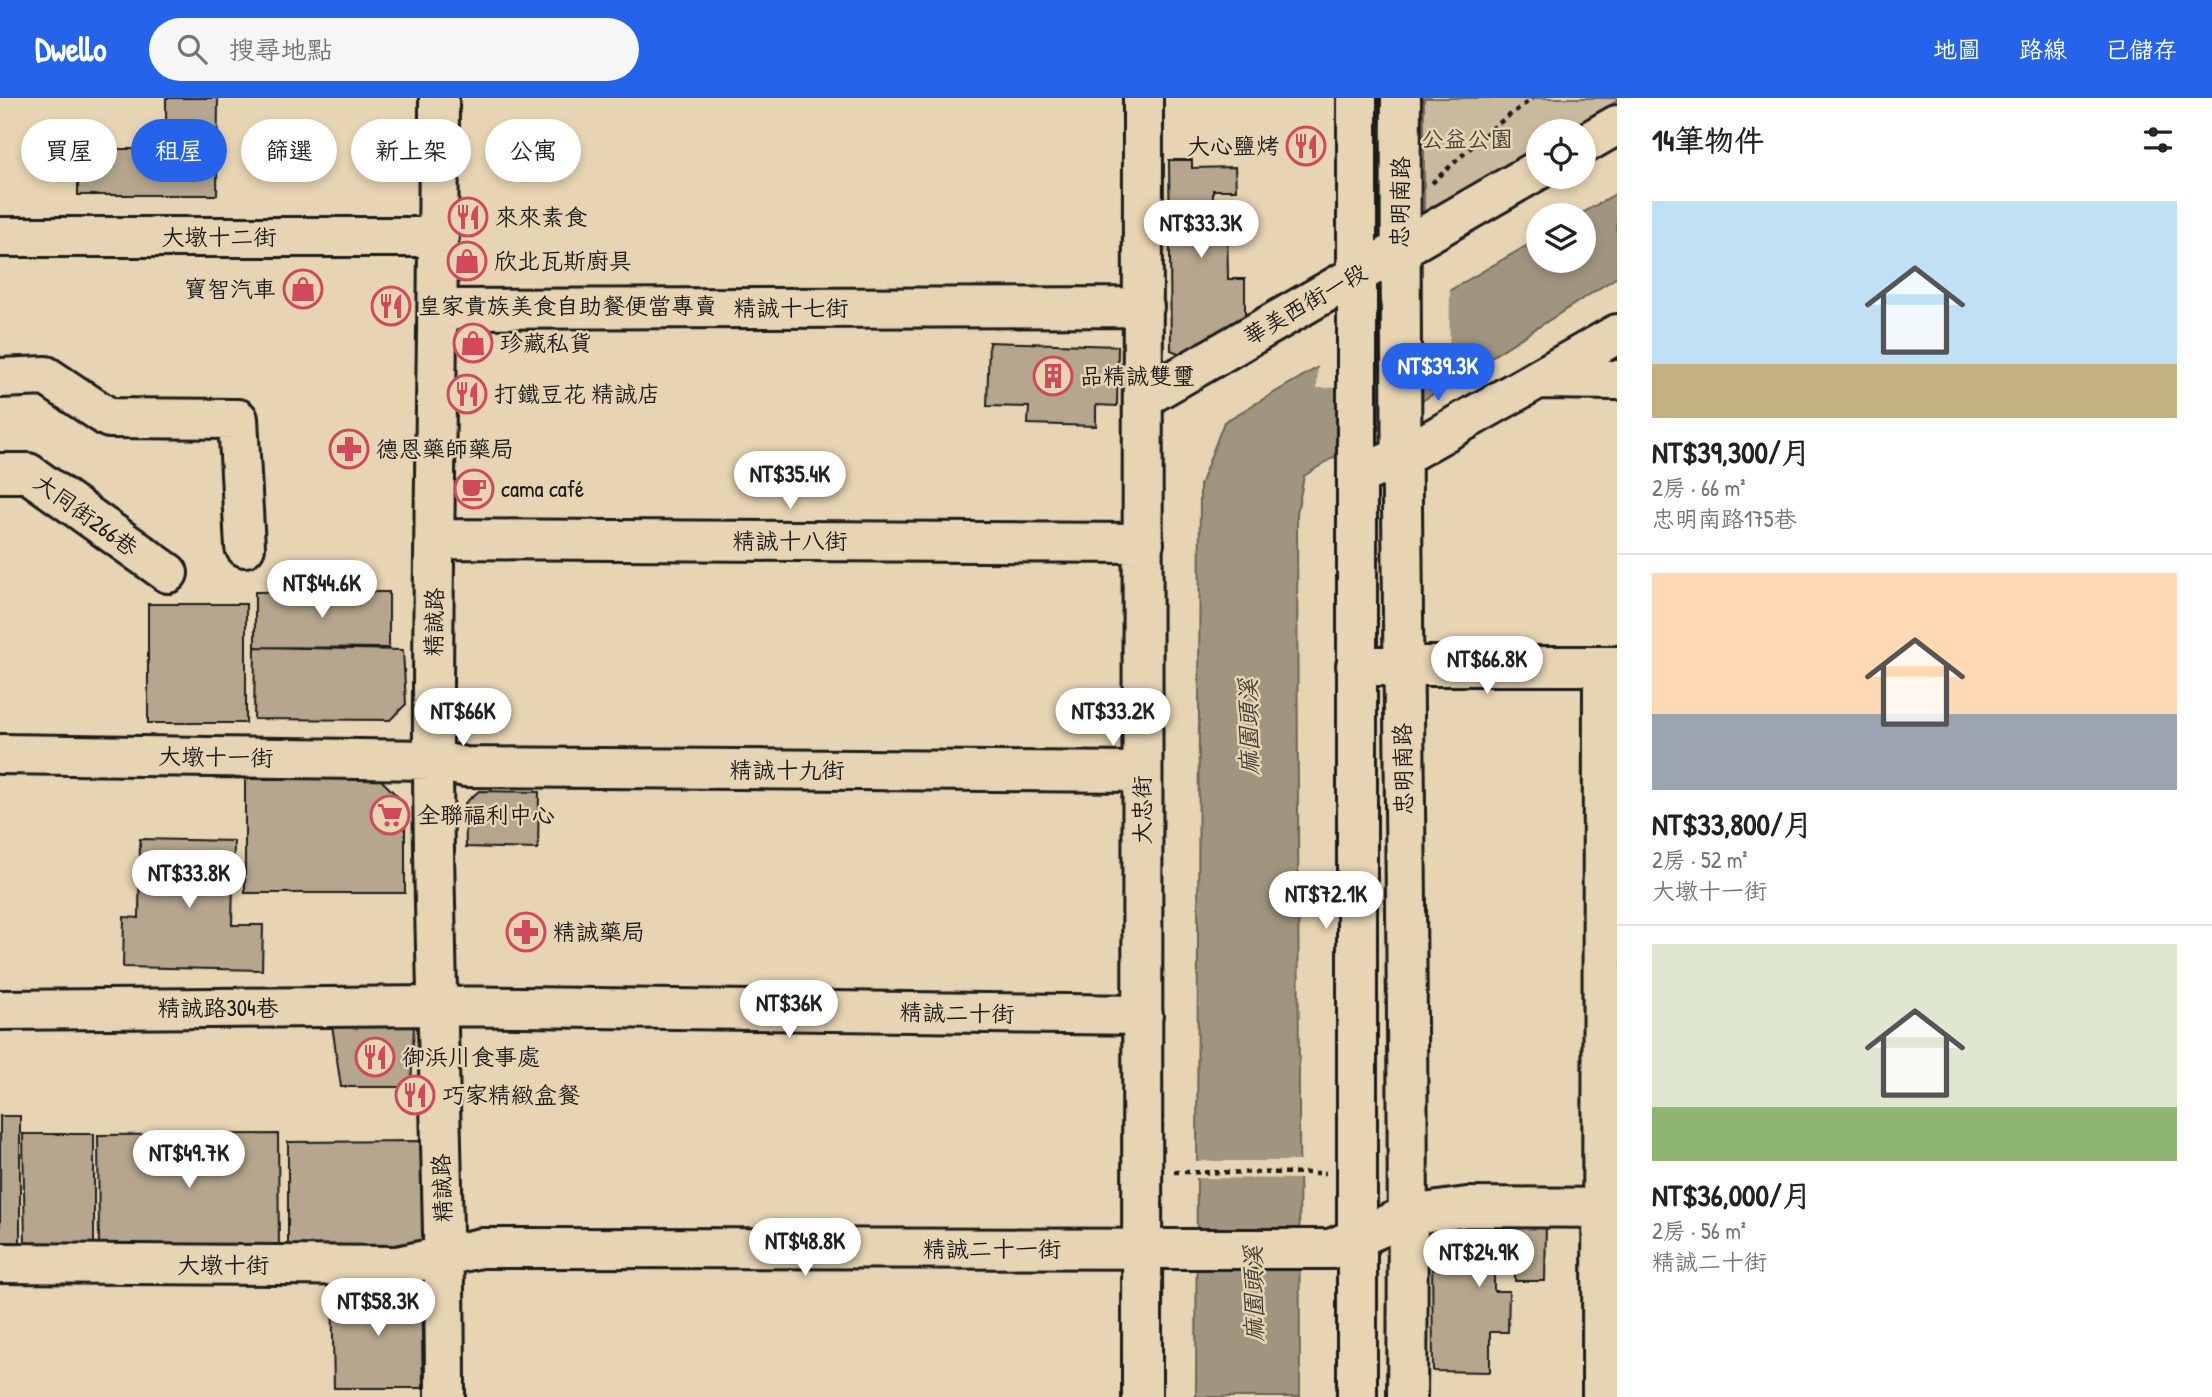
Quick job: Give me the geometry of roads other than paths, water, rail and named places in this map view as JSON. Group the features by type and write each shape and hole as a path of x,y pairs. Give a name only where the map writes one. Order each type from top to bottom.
{"street":[{"name":"精誠路","path":"439,98 433,760 435,1006 445,1256 445,1397"},
{"name":"大忠街","path":"1142,1397 1152,1249 1143,1015 1143,98"},
{"name":"忠明南路","path":"1357,98 1356,666 1344,1243 1357,1397"},
{"name":"忠明南路","path":"1401,98 1400,444 1409,1216 1407,1397"},
{"path":"1596,137 1617,125"},
{"name":"華美西街一段","path":"1144,397 1526,177"},
{"name":"大墩十二街","path":"0,237 439,237"},
{"name":"精誠十七街","path":"438,309 1144,307"},
{"path":"1358,471 1400,444 1542,379 1617,334"},
{"path":"0,378 46,376 108,418 238,419 245,547"},
{"path":"1542,379 1617,380"},
{"name":"大同街266巷","path":"0,473 28,473 167,573"},
{"name":"精誠十八街","path":"435,539 1144,543"},
{"path":"1356,666 1610,666 1610,1208 1602,1397"},
{"name":"大墩十一街","path":"0,754 433,760"},
{"name":"精誠十九街","path":"433,760 465,767 1142,772"},
{"name":"精誠路304巷","path":"0,1010 435,1006"},
{"name":"精誠二十街","path":"435,1006 1143,1015"},
{"path":"1344,1243 1409,1216 1467,1207 1610,1208"},
{"name":"精誠二十一街","path":"445,1256 481,1248 1152,1249 1344,1243"},
{"name":"大墩十街","path":"0,1263 397,1266 445,1256"}],"water":[{"name":"麻園頭溪","path":"1617,193 1617,277 1304,476 1297,513 1300,1397 1196,1397 1200,485 1224,422 1526,246 1526,273 1596,273 1596,205"}],"place":[{"name":"大心鹽烤","path":"1306,146"},
{"name":"來來素食","path":"468,217"},
{"name":"欣北瓦斯廚具","path":"467,261"},
{"name":"寶智汽車","path":"303,289"},
{"name":"皇家貴族美食自助餐便當專賣","path":"391,306"},
{"name":"珍藏私貨","path":"473,343"},
{"name":"品精誠雙璽","path":"1053,376"},
{"name":"打鐵豆花 精誠店","path":"467,394"},
{"name":"德恩藥師藥局","path":"349,449"},
{"name":"cama café","path":"474,489"},
{"name":"全聯福利中心","path":"390,815"},
{"name":"精誠藥局","path":"526,932"},
{"name":"御浜川食事處","path":"375,1057"},
{"name":"巧家精緻盒餐","path":"415,1095"}],"park label":[{"name":"公益公園","path":"1467,139"}]}
